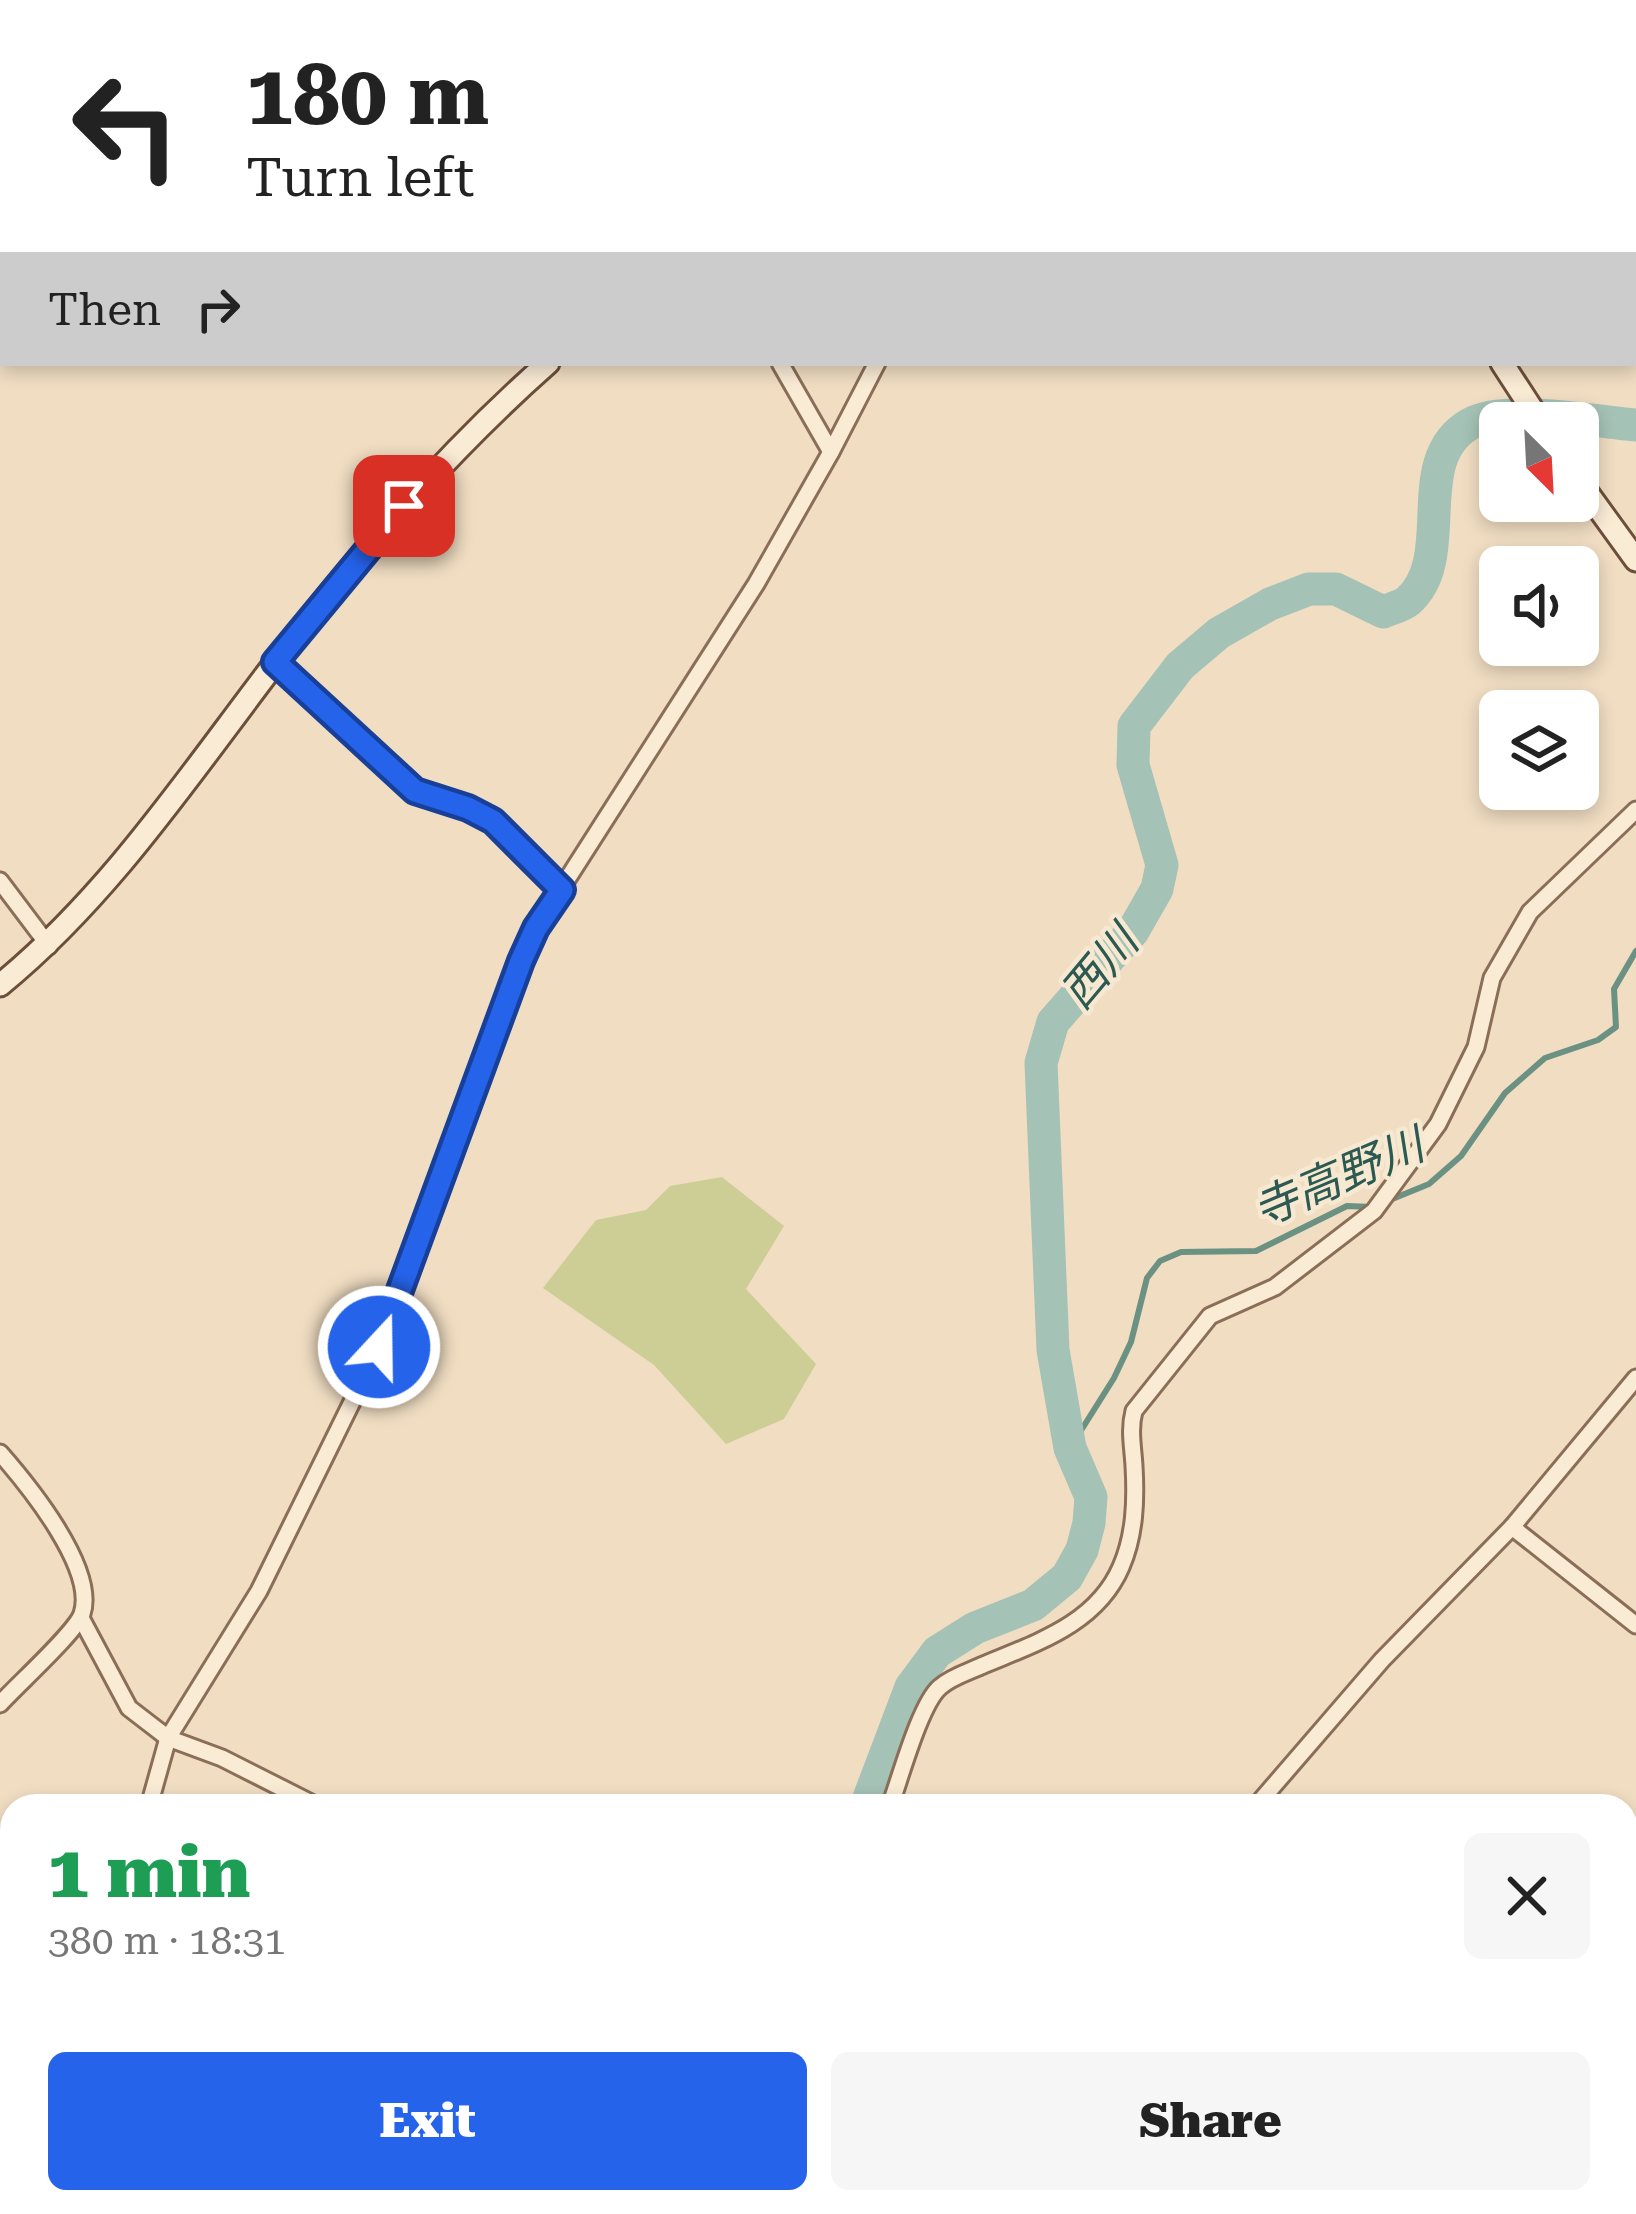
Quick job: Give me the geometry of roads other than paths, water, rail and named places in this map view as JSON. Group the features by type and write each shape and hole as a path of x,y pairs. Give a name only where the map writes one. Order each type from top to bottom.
{"main road":[{"path":"0,985 49,946 404,506 545,366"},
{"path":"1504,366 1528,402"},
{"path":"1599,509 1636,560"}],"street":[{"path":"782,366 831,452"},
{"path":"152,1794 168,1738 259,1591 379,1347 536,928 755,584 875,366"},
{"path":"275,662 415,791 493,821 562,890"},
{"path":"894,1794 936,1689 1080,1620 1112,1585 1123,1564 1135,1507 1134,1411 1210,1316 1275,1287 1374,1211 1438,1124 1476,1047 1492,978 1530,912 1636,810"},
{"path":"0,881 49,946"},
{"path":"1266,1794 1382,1660 1511,1527 1636,1378"},
{"path":"0,1453 53,1523 82,1580 81,1618 130,1708 168,1738 222,1758 292,1794"},
{"path":"1511,1527 1636,1625"},
{"path":"0,1704 81,1618"}],"waterway":[{"name":"西川","path":"871,1794 911,1687 937,1652 975,1628 1033,1605 1067,1577 1082,1550 1089,1523 1091,1497 1070,1448 1053,1350 1041,1063 1053,1022 1133,931 1157,889 1162,865 1133,765 1134,726 1180,666 1219,633 1270,604 1309,589 1336,589 1383,612 1408,601 1430,560 1441,461 1451,440 1470,424 1527,415 1636,425"},
{"name":"寺高野川","path":"1385,1202 1429,1184 1461,1156 1505,1093 1545,1058 1598,1040 1616,1027 1614,989 1636,951"},
{"name":"寺高野川","path":"1070,1448 1114,1378 1131,1342 1147,1278 1160,1261 1181,1252 1256,1251 1347,1206 1373,1207"}]}
